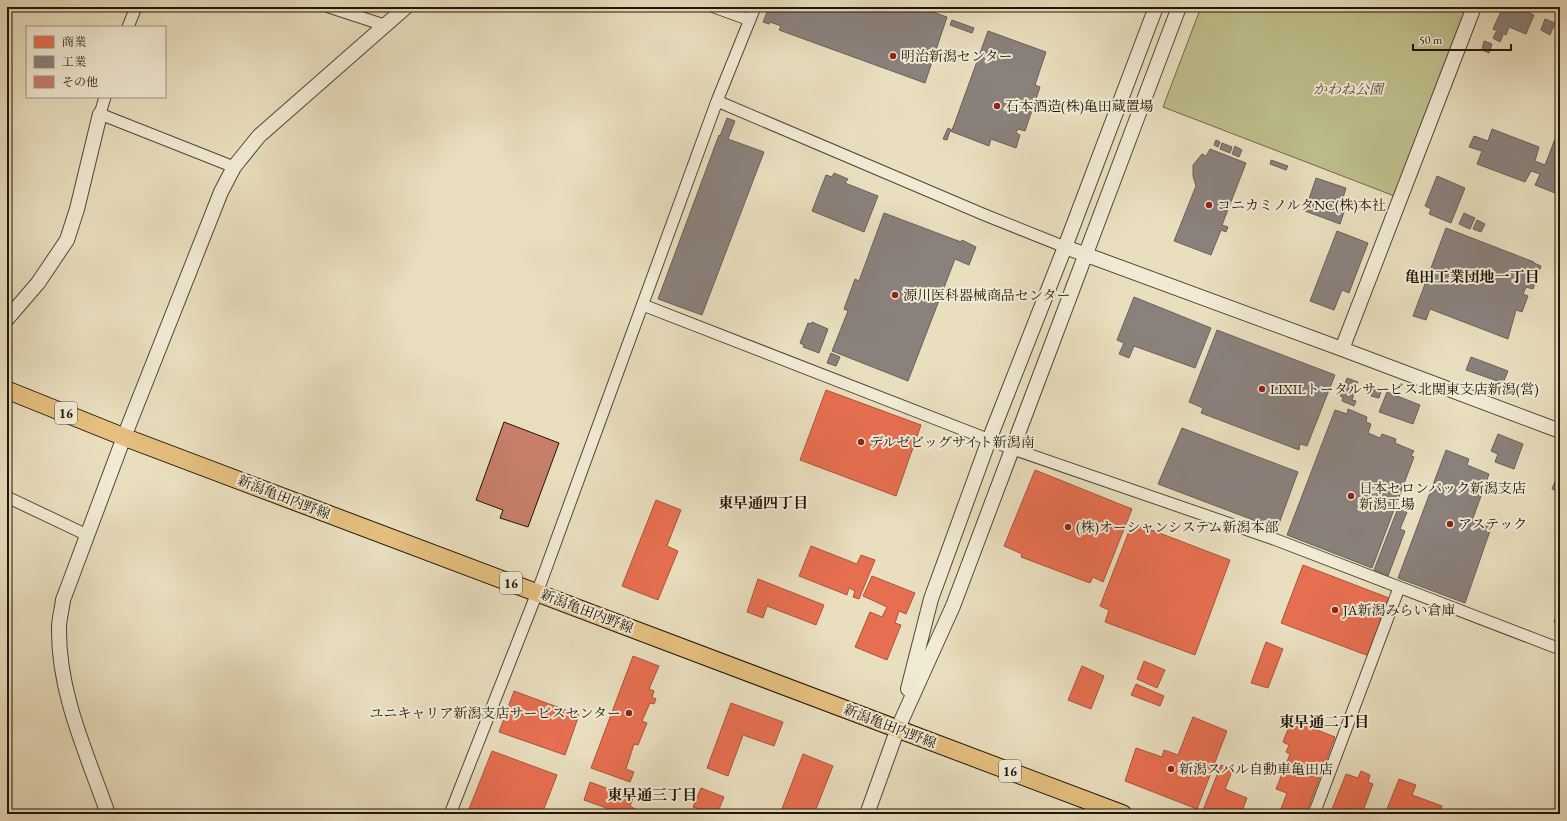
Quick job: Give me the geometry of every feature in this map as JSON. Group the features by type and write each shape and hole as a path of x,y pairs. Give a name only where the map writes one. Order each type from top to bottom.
{"main road":[{"name":"新潟亀田内野線","path":"7,390 124,437 1123,814"}],"street":[{"path":"128,26 136,7"},
{"path":"329,7 384,25"},
{"path":"108,814 66,690 60,657 59,626 63,600 124,437 221,192 234,167 259,136 406,7"},
{"path":"714,7 750,20"},
{"path":"450,814 537,592 718,101 755,7"},
{"path":"868,814 898,728 931,599 989,440 1065,247 1156,7"},
{"path":"898,728 953,606 1179,7"},
{"path":"1342,349 1474,7"},
{"path":"7,319 38,283 67,240 77,209 100,114 106,98"},
{"path":"718,101 985,215 1086,256 1342,349 1560,431"},
{"path":"100,114 234,167"},
{"path":"642,305 1013,449 1274,539 1560,649"},
{"path":"7,497 88,535"},
{"path":"1314,814 1399,588"}],"green space":[{"name":"かわね公園","path":"1201,7 1469,7 1397,197 1163,107"}],"building: 商業":[{"name":"デルゼビッグサイト新潟南","path":"826,390 921,425 896,496 800,460"},
{"name":"(株)オーシャンシステム新潟本部","path":"1035,470 1132,509 1103,582 1093,577 1090,583 1021,557 1022,554 1004,546"},
{"path":"656,500 681,510 667,546 678,551 658,600 622,586"},
{"path":"1131,526 1140,530 1141,526 1230,560 1195,655 1105,622 1109,610 1100,606"},
{"path":"811,546 857,564 861,555 875,560 859,599 853,597 855,591 849,588 847,595 799,576"},
{"name":"JA新潟みらい倉庫","path":"1303,565 1389,598 1369,656 1281,623"},
{"path":"872,576 915,593 906,614 899,611 895,623 901,625 887,660 855,647 870,612 882,617 887,607 863,596"},
{"path":"758,579 824,605 816,625 767,606 763,618 747,612"},
{"path":"1266,642 1283,649 1268,688 1251,683"},
{"name":"ユニキャリア新潟支店サービスセンター","path":"633,656 659,666 649,689 654,691 652,697 656,699 654,704 650,703 642,721 647,723 638,745 634,744 626,769 634,772 630,782 591,768"},
{"path":"1144,661 1165,670 1157,688 1137,679"},
{"path":"1082,666 1104,676 1091,709 1068,700"},
{"path":"1136,684 1164,696 1160,706 1131,695"},
{"path":"514,691 579,715 565,755 499,732"},
{"path":"731,703 783,722 774,746 743,735 728,776 707,768"},
{"path":"1293,716 1309,722 1307,726 1335,737 1306,814 1279,814 1287,793 1276,789 1290,754 1286,752 1289,745 1283,742"},
{"name":"新潟スバル自動車亀田店","path":"1193,717 1227,731 1197,809 1125,781 1136,748 1162,757 1164,750 1178,755"},
{"path":"492,751 557,775 542,814 467,814"},
{"path":"803,754 833,766 814,814 780,814"},
{"path":"1221,765 1233,769 1225,789 1247,798 1241,814 1212,814 1203,810"},
{"path":"1361,771 1370,775 1368,782 1373,784 1362,814 1330,814 1346,774 1358,778"},
{"path":"1399,779 1416,785 1412,795 1442,806 1440,814 1385,814"},
{"path":"590,782 633,798 630,806 635,809 633,814 623,814 584,800"},
{"path":"701,788 724,797 717,814 693,807"}],"building: 工業":[{"name":"明治新潟センター","path":"769,7 919,7 947,17 925,83 779,30 781,26 770,22 769,24 763,22"},
{"path":"1503,7 1515,7 1534,15 1526,34 1509,27 1506,35 1493,29"},
{"path":"1545,19 1555,23 1550,35 1541,30"},
{"path":"952,20 974,28 972,33 950,25"},
{"name":"石本酒造(株)亀田蔵置場","path":"988,31 1046,52 1035,85 1040,87 1025,131 1018,129 1016,133 1020,135 1016,148 991,139 989,146 950,131 947,140 943,139 948,128 952,130"},
{"path":"1496,32 1503,35 1500,42 1493,38"},
{"path":"1484,41 1492,44 1489,53 1482,50"},
{"path":"727,118 735,121 728,139 764,152 702,315 658,299 719,135 720,136"},
{"path":"1560,126 1560,195 1535,185 1540,174 1531,171 1525,182 1477,164 1482,151 1469,147 1474,136 1488,141 1492,129 1539,147 1535,161 1545,165"},
{"path":"1216,140 1220,142 1218,147 1214,145"},
{"path":"1222,143 1232,147 1230,153 1220,149"},
{"path":"1235,146 1242,150 1239,157 1232,154"},
{"name":"コニカミノルタNC(株)本社","path":"1210,149 1246,163 1222,225 1228,227 1226,232 1221,230 1211,255 1174,241 1196,186 1193,176 1193,165 1202,154 1206,156"},
{"path":"1271,160 1288,166 1286,170 1270,164"},
{"path":"834,173 848,179 845,183 878,196 864,232 812,211 826,175 832,177"},
{"path":"1437,176 1465,188 1451,223 1429,214 1431,209 1425,206"},
{"path":"1316,178 1346,188 1341,204 1346,206 1340,224 1305,211"},
{"name":"源川医科器械商品センター","path":"884,213 961,242 962,240 976,247 969,265 955,259 908,381 832,351 848,311 844,309 855,279 859,281"},
{"path":"1464,213 1475,218 1470,229 1459,224"},
{"path":"1477,220 1485,224 1481,232 1473,229"},
{"path":"1446,228 1541,266 1533,289 1526,287 1523,294 1528,296 1522,312 1516,310 1508,339 1430,309 1426,320 1413,316"},
{"path":"1337,231 1368,243 1349,293 1342,290 1334,310 1310,301"},
{"path":"1134,297 1211,328 1195,368 1134,346 1129,358 1119,354 1124,343 1117,340"},
{"path":"812,322 828,329 819,353 803,347 804,345 800,343 808,323 811,324"},
{"name":"LIXILトータルサービス北関東支店新潟(営)","path":"1217,330 1335,375 1307,446 1300,444 1299,450 1201,413 1203,408 1189,402"},
{"path":"831,353 840,357 836,366 827,363"},
{"path":"1471,357 1508,371 1503,383 1466,370"},
{"path":"1347,378 1358,382 1352,400 1356,401 1354,406 1342,401 1343,397 1340,396"},
{"path":"1374,389 1381,391 1379,398 1371,396"},
{"path":"1387,392 1420,405 1413,424 1379,412"},
{"name":"日本セロンパック新潟支店 新潟工場","path":"1348,409 1367,417 1366,422 1371,424 1368,433 1380,438 1382,434 1396,439 1395,443 1414,451 1411,456 1414,457 1372,568 1287,535 1335,410 1347,414"},
{"path":"1182,428 1298,472 1277,529 1158,484"},
{"path":"1498,434 1523,444 1514,469 1495,462 1498,454 1491,451"},
{"name":"アステック","path":"1446,450 1469,459 1467,465 1489,474 1472,521 1491,528 1465,603 1398,578"},
{"path":"1560,469 1560,492 1552,489"},
{"path":"1398,508 1407,512 1400,529 1405,531 1388,576 1374,570"},
{"path":"1560,606 1560,624 1554,622"}],"building: その他":[{"path":"504,422 559,443 528,527 500,518 503,510 476,500"}],"place":[{"name":"明治新潟センター","path":"893,56"},
{"name":"石本酒造(株)亀田蔵置場","path":"997,106"},
{"name":"コニカミノルタNC(株)本社","path":"1209,205"},
{"name":"源川医科器械商品センター","path":"895,295"},
{"name":"LIXILトータルサービス北関東支店新潟(営)","path":"1262,389"},
{"name":"デルゼビッグサイト新潟南","path":"861,442"},
{"name":"日本セロンパック新潟支店 新潟工場","path":"1351,496"},
{"name":"アステック","path":"1450,524"},
{"name":"(株)オーシャンシステム新潟本部","path":"1068,527"},
{"name":"JA新潟みらい倉庫","path":"1335,610"},
{"name":"ユニキャリア新潟支店サービスセンター","path":"629,713"},
{"name":"新潟スバル自動車亀田店","path":"1171,769"}],"district":[{"name":"亀田工業団地一丁目","path":"1472,277"},
{"name":"東早通四丁目","path":"763,503"},
{"name":"東早通二丁目","path":"1324,722"},
{"name":"東早通三丁目","path":"652,795"}]}
